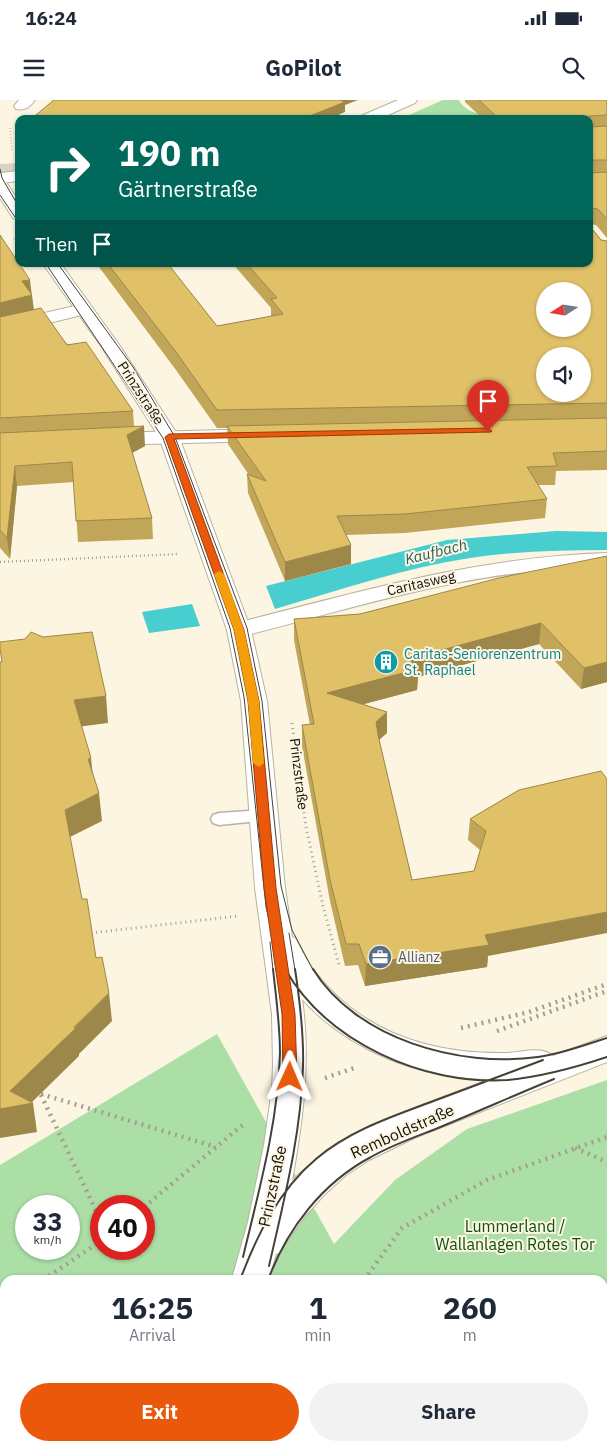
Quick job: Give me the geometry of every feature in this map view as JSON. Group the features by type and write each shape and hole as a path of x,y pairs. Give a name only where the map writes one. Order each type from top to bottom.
{"street":[{"path":"378,115 410,100"},
{"path":"0,178 15,176"},
{"path":"0,185 15,209"},
{"name":"Prinzstraße","path":"54,267 169,437 239,630 254,701 263,816 259,916 288,1014 289,1089 281,1145 266,1222 252,1275"},
{"path":"0,329 84,309"},
{"path":"90,440 284,435"},
{"name":"Caritasweg","path":"239,630 377,593 475,570 554,561 607,560"},
{"name":"Prinzstraße","path":"259,916 313,991 342,1018 358,1029 400,1051 436,1061 465,1066 515,1066 597,1053"},
{"name":"Remboldstraße","path":"252,1275 265,1245 279,1221 310,1185 346,1156 397,1130 522,1080 597,1053"}],"lane":[{"path":"219,819 263,816"}],"path":[{"path":"10,122 15,163"},
{"path":"0,562 211,553"},
{"name":"Prinzstraße","path":"291,715 306,827 322,906 340,970"},
{"path":"91,933 259,916"},
{"path":"460,1032 452,1030 529,1012 607,984"},
{"path":"495,1031 607,991"},
{"path":"90,1198 41,1094 216,1147"},
{"path":"155,1198 248,1121"},
{"path":"368,1275 402,1228 488,1180 607,1137"},
{"path":"575,1148 607,1162"},
{"path":"50,1275 90,1248"},
{"path":"437,1451 479,1451"}],"green space":[{"path":"443,100 459,100 467,109 483,115 409,115"},
{"name":"Lummerland / Wallanlagen Rotes Tor","path":"217,1034 334,1244 395,1180 467,1129 607,1080 607,1275 0,1275 0,1165"}],"water":[{"name":"Kaufbach","path":"556,531 607,532 607,550 521,552 445,562 372,580 275,609 266,586 447,540"},
{"path":"192,604 200,626 149,633 142,612"}],"building":[{"path":"54,100 340,100 345,102 312,115 36,115"},
{"path":"479,100 607,100 607,115 495,115"},
{"path":"607,126 607,160 593,160 593,127"},
{"path":"607,172 607,219 598,209 593,208 593,173"},
{"path":"593,230 601,240 607,241 607,403 217,410 176,352 110,267 170,267 217,326 283,314 271,299 277,298 250,267 593,267"},
{"path":"0,235 15,258 15,267 21,267 30,280 22,281 32,295 0,303"},
{"path":"41,308 67,345 86,342 133,411 0,418 0,317"},
{"path":"607,418 607,451 553,453 557,466 527,467 547,499 405,514 337,516 351,545 285,562 247,474 266,481 227,426"},
{"path":"144,426 127,435 152,518 76,521 72,462 15,466 7,538 0,530 0,433"},
{"path":"607,556 607,662 584,668 541,623 409,659 418,669 327,693 387,712 376,722 412,880 474,871 486,831 470,819 519,790 601,771 607,779 607,912 485,935 489,945 366,964 359,944 346,944 330,880 302,725 314,724 294,619 360,614 499,578"},
{"path":"31,632 43,637 92,632 106,696 74,700 91,758 88,759 99,793 65,810 82,899 87,899 96,958 102,957 109,993 74,1027 76,1028 10,1091 33,1103 0,1109 0,662 2,662 0,642 25,639"}],"tunnel":[{"path":"0,172 15,171"}],"tram line":[{"path":"0,169 2,178 15,200"},
{"path":"0,195 15,217"},
{"path":"48,267 163,438 230,628 244,697 266,907 276,950 286,970"},
{"path":"60,267 133,367 175,437 247,628 262,701 281,886 292,930 313,970"},
{"path":"289,933 295,970"},
{"path":"270,942 273,970"},
{"path":"243,1257 267,1156 276,1105 280,1053 273,969"},
{"path":"285,969 297,987"},
{"path":"295,969 297,987"},
{"path":"313,969 332,993 355,1014 382,1031 412,1043 443,1052 476,1058 538,1057 564,1052 607,1038"},
{"path":"286,1192 302,1092 302,1030 297,987"},
{"path":"297,987 326,1018 352,1038 381,1054 411,1067 443,1075 475,1080 490,1080"},
{"path":"490,1080 533,1077 558,1072 607,1057"},
{"path":"490,1080 543,1060"},
{"path":"270,1275 285,1243 308,1209 337,1180 353,1168 395,1145 554,1079"},
{"path":"286,1192 316,1159 344,1139 391,1117 490,1080"},
{"path":"242,1275 270,1214 286,1192"},
{"path":"269,1266 286,1192"}],"slow traffic":[{"path":"219,574 239,630 254,701 259,763"}],"place":[{"name":"Caritas-Seniorenzentrum St. Raphael","path":"386,662"},
{"name":"Allianz","path":"380,957"}],"route":[{"path":"290,1077 288,1014 270,888 254,701 239,630 169,437 488,431"}]}
